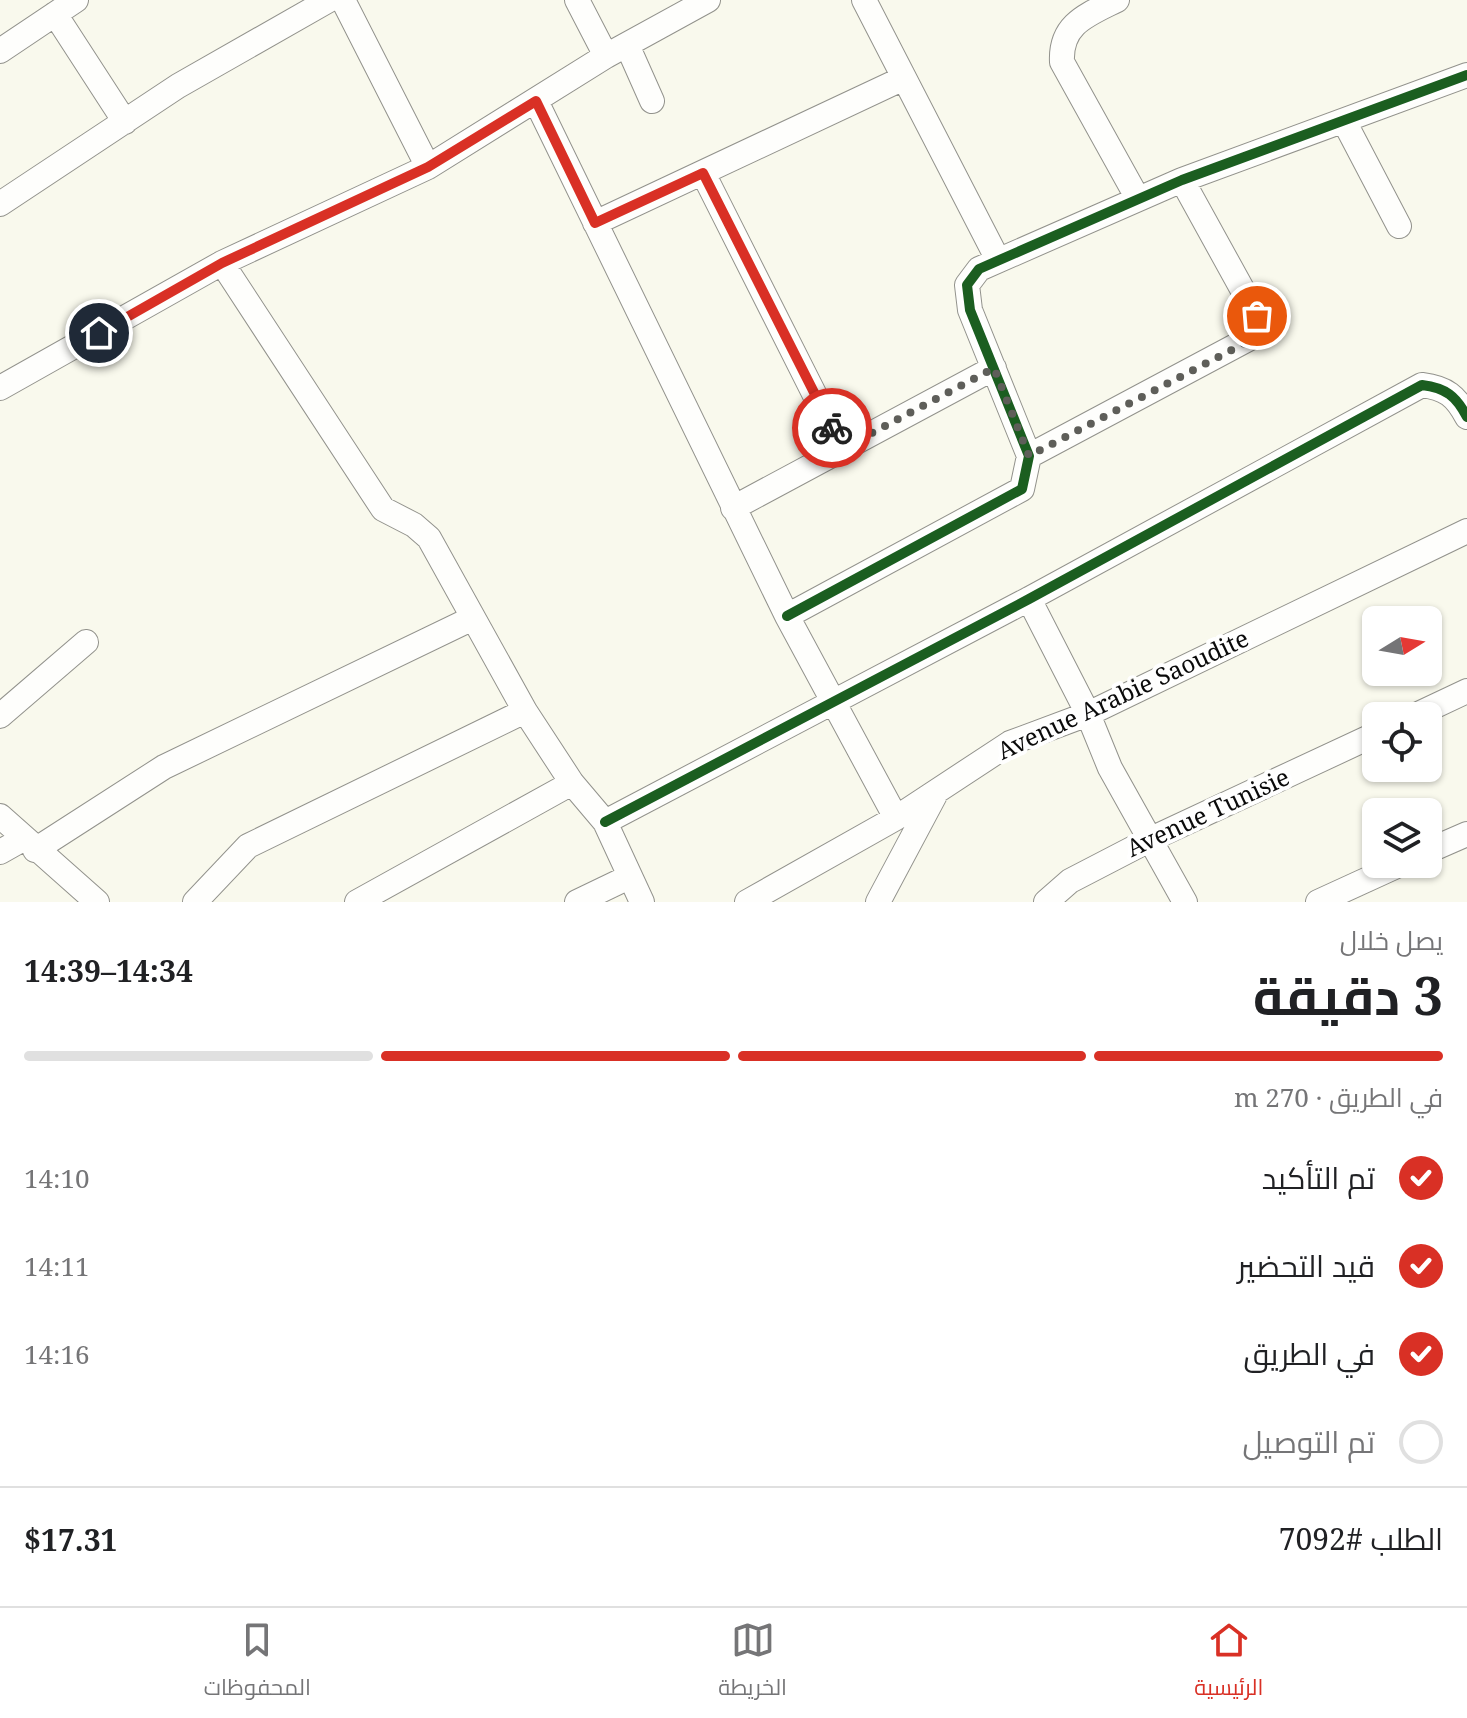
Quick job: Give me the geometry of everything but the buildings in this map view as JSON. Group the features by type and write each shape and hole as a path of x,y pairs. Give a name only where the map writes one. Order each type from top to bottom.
{"street":[{"path":"0,51 76,0"},
{"path":"0,204 178,86 329,0"},
{"path":"343,0 428,167"},
{"path":"577,0 652,101"},
{"path":"0,388 222,263 428,167 617,51 708,0"},
{"path":"864,0 998,260"},
{"path":"1117,0 1072,28 1061,43 1062,62 1138,199"},
{"path":"55,14 125,122"},
{"path":"787,616 1022,489 1029,456 970,310 967,285 979,269 1182,180 1467,75"},
{"path":"595,223 904,78"},
{"path":"536,101 787,616 896,818"},
{"path":"1344,121 1399,226"},
{"path":"703,173 842,449"},
{"path":"1029,456 1254,336 1257,316 1182,180"},
{"path":"222,263 383,509 414,525 429,538 525,711 572,783 605,822 642,902"},
{"path":"733,508 994,368"},
{"path":"605,822 1029,599 1422,385 1439,387 1457,397 1467,417"},
{"name":"Avenue Arabie Saoudite","path":"747,902 935,795 1010,743 1088,714 1467,531"},
{"path":"1029,599 1088,714 1110,768 1185,902"},
{"path":"0,852 29,844 164,767 473,618"},
{"path":"0,716 86,642"},
{"path":"1442,703 1467,691"},
{"path":"195,902 248,846 525,711"},
{"name":"Avenue Tunisie","path":"1046,902 1070,881 1151,839 1362,741"},
{"path":"357,902 572,783"},
{"path":"878,902 935,795"},
{"path":"0,816 97,902"},
{"path":"1442,845 1467,834"},
{"path":"577,902 629,877"},
{"path":"1318,902 1370,878"}],"cycle path":[{"path":"787,616 1022,489 1029,456 970,310 967,285 979,269 1182,180 1467,75"},
{"path":"605,822 1029,599 1422,385 1449,394 1467,417"}],"way so far":[{"path":"832,428 842,449 994,368 1029,456 1245,343 1254,336 1257,316"}],"route":[{"path":"99,333 222,263 428,167 536,101 595,223 703,173 832,428"}]}
